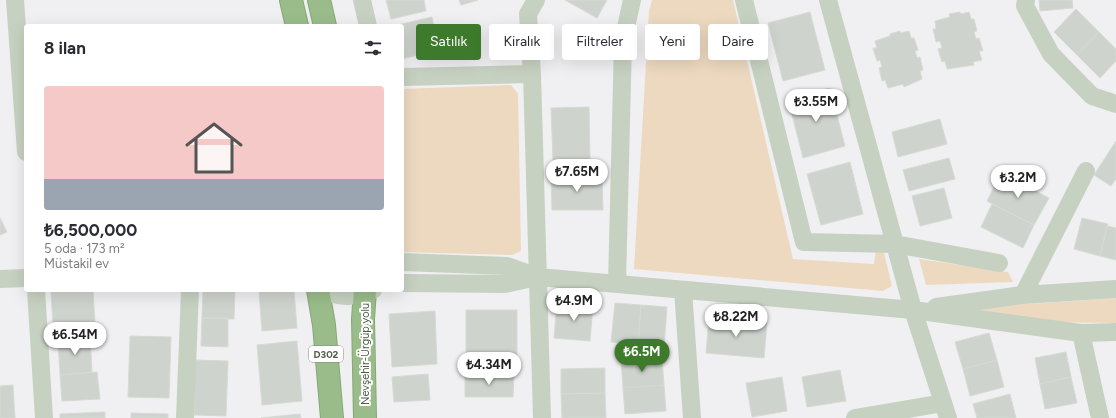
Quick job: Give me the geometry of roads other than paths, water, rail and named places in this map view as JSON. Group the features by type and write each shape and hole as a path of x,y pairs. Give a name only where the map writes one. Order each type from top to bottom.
{"highway":[{"path":"291,0 297,24"},
{"path":"319,0 325,24"},
{"name":"D302","path":"318,292 324,325 332,416"},
{"name":"Nevşehir-Ürgüp yolu","path":"365,418 363,319 368,292"}],"street":[{"path":"16,0 24,117"},
{"path":"362,0 368,24"},
{"path":"617,284 623,41 632,0"},
{"path":"744,0 804,242 895,244 999,263"},
{"path":"828,0 913,310 945,410 855,418"},
{"path":"1026,0 1026,6 1051,54 1092,96 1116,104"},
{"path":"529,5 542,418"},
{"path":"404,77 532,74"},
{"path":"1023,295 1086,171"},
{"path":"404,262 507,266 538,277 913,310 1081,333 1116,332"},
{"path":"404,283 505,284 538,277"},
{"path":"0,279 24,278"},
{"path":"913,310 1023,295 1116,289"},
{"path":"683,290 692,418"},
{"path":"36,292 44,418"},
{"path":"185,418 190,292"},
{"path":"328,292 335,295 345,296 363,292"},
{"path":"1081,333 1100,418"}]}
